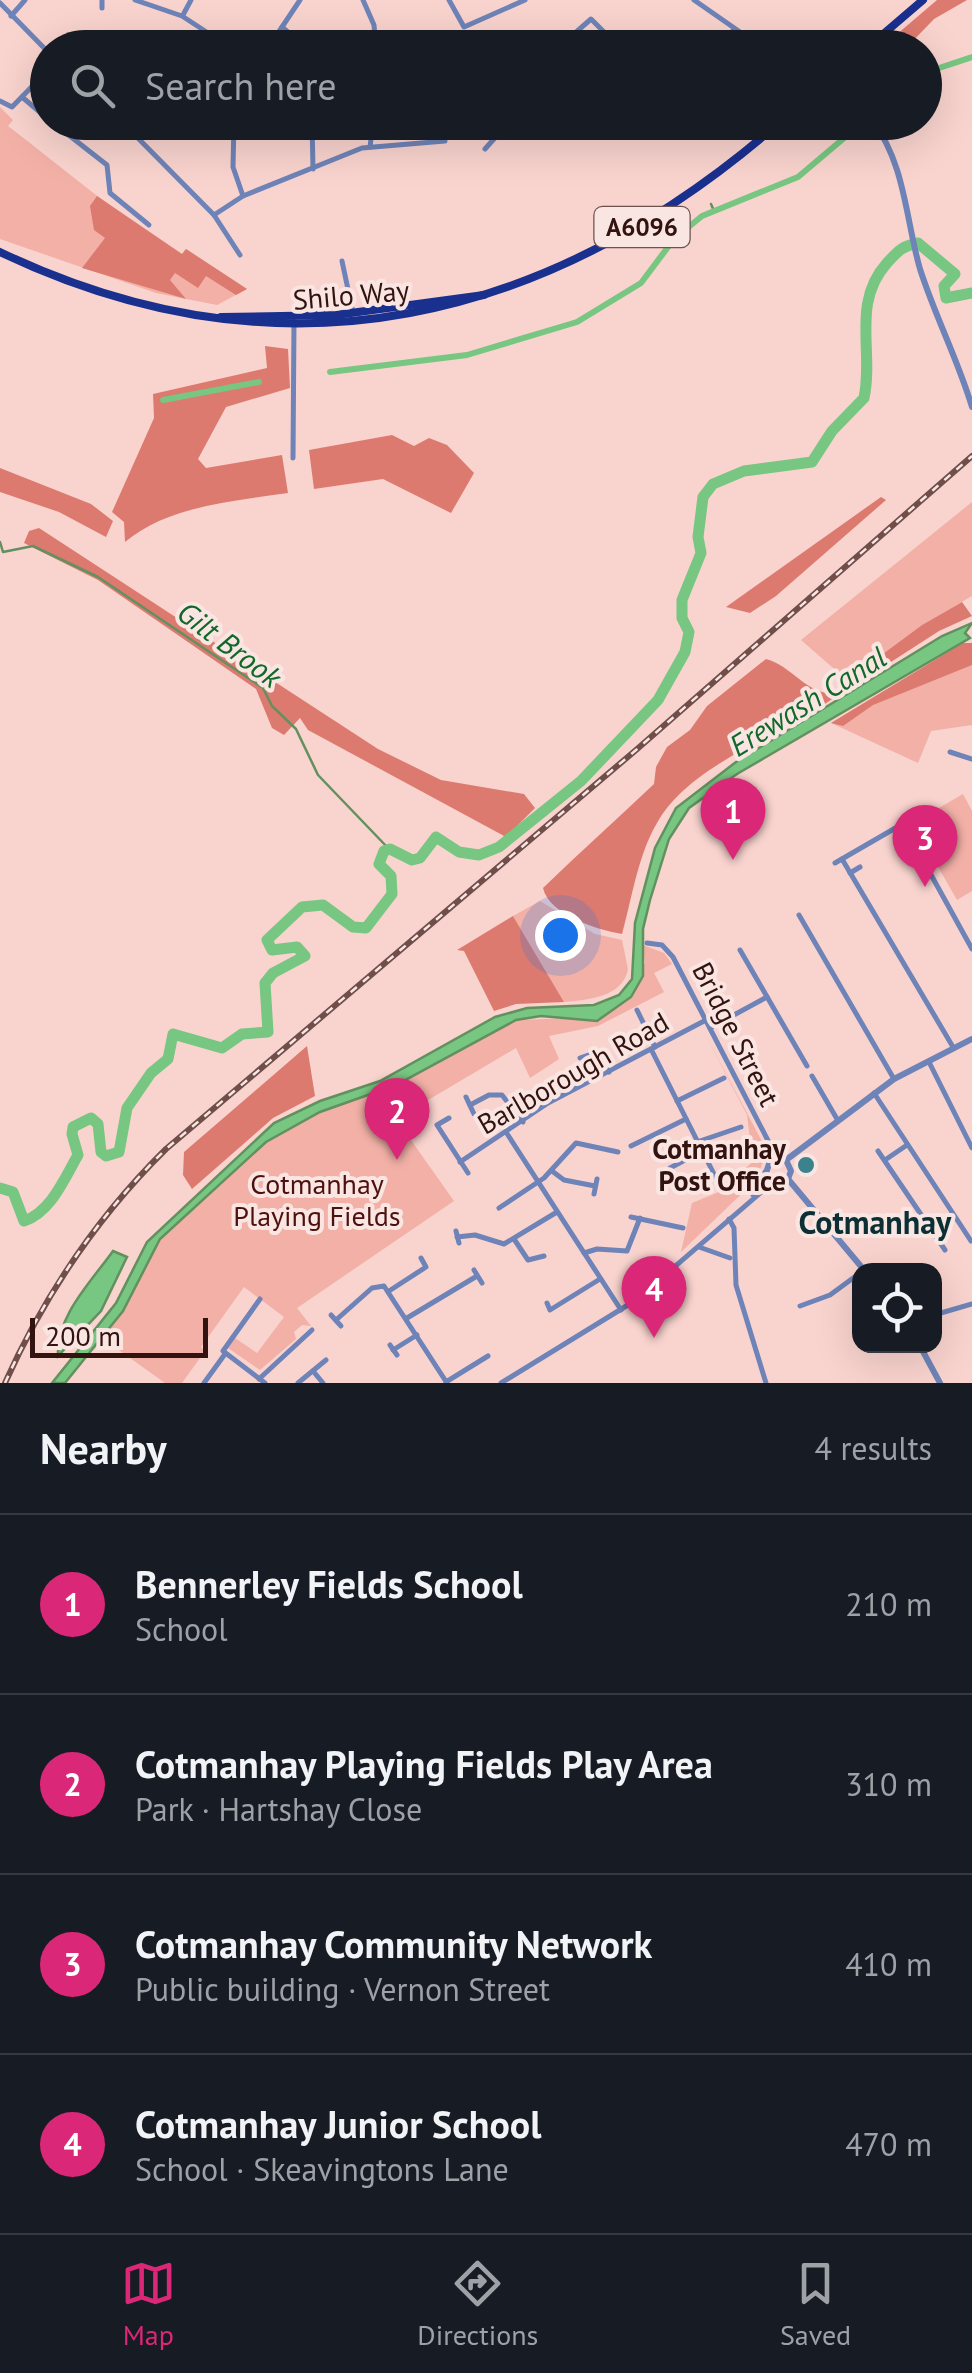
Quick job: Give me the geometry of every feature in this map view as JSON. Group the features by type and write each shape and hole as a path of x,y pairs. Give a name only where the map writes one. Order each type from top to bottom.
{"main road":[{"path":"888,30 922,0"},
{"name":"Shilo Way","path":"0,252 123,298 219,318 294,323 350,317 484,295 574,262 642,227 707,183 758,140"},
{"name":"Shilo Way","path":"219,318 350,317"}],"street":[{"path":"12,16 25,0"},
{"path":"134,0 182,16 205,30"},
{"path":"182,16 191,0"},
{"path":"280,30 300,0"},
{"path":"363,0 374,30"},
{"path":"449,0 464,26 525,0"},
{"path":"694,0 734,30"},
{"path":"0,3 30,34"},
{"path":"579,30 592,19 603,30"},
{"path":"282,27 285,30"},
{"path":"0,101 9,109 30,88"},
{"path":"22,96 30,103"},
{"path":"75,140 107,165 110,193 149,225"},
{"path":"140,140 214,215 240,255"},
{"path":"234,140 233,168 243,196"},
{"path":"312,140 313,169"},
{"path":"370,147 371,140"},
{"path":"485,149 493,140"},
{"path":"881,140 898,174 916,254 972,407"},
{"path":"214,215 243,196 370,147 445,141"},
{"path":"142,219 147,212"},
{"path":"342,260 350,317"},
{"path":"284,316 294,323 294,458"},
{"path":"950,752 972,758"},
{"path":"912,818 838,862 850,873 953,1046"},
{"path":"903,824 972,949"},
{"path":"850,873 860,867"},
{"path":"799,915 894,1080"},
{"name":"Bridge Street","path":"647,942 668,951 776,1158"},
{"path":"740,950 747,956 807,1066"},
{"path":"710,1028 767,996"},
{"path":"637,1010 677,1102 722,1190"},
{"name":"Barlborough Road","path":"460,1162 522,1122 706,1020"},
{"path":"786,1160 894,1080 953,1046 972,1040"},
{"path":"580,1058 597,1052 609,1072"},
{"path":"928,1059 972,1148"},
{"path":"812,1076 837,1119"},
{"path":"677,1102 724,1078"},
{"path":"874,1093 970,1241"},
{"path":"470,1105 489,1095 502,1095 522,1122"},
{"path":"466,1097 474,1114"},
{"path":"449,1118 437,1125 468,1173"},
{"path":"634,1143 686,1119"},
{"path":"697,1142 741,1128"},
{"path":"506,1132 621,1310"},
{"path":"499,1208 538,1182 567,1157 576,1143 618,1152"},
{"path":"885,1160 907,1145"},
{"path":"682,1174 673,1166 702,1151"},
{"path":"878,1151 946,1250"},
{"path":"753,1196 776,1158 786,1160 791,1168 788,1180"},
{"path":"766,1169 772,1182"},
{"path":"551,1170 564,1180 595,1186"},
{"path":"501,1383 621,1310 753,1196 772,1182 788,1180"},
{"path":"788,1180 855,1263"},
{"path":"457,1237 475,1236 498,1245 514,1240 557,1212"},
{"path":"631,1216 683,1228"},
{"path":"584,1254 597,1249 627,1251 640,1218"},
{"path":"730,1219 734,1228 732,1261 743,1313 766,1383"},
{"path":"514,1240 528,1260 544,1256"},
{"path":"698,1247 714,1249 732,1261"},
{"path":"388,1291 426,1267 421,1258"},
{"path":"406,1318 476,1273 482,1283"},
{"path":"547,1303 550,1310 600,1278"},
{"path":"804,1303 830,1296 852,1279"},
{"path":"336,1320 380,1285 388,1291 447,1382 488,1356"},
{"path":"204,1383 260,1299"},
{"path":"942,1312 972,1304"},
{"path":"224,1353 262,1381 302,1334 312,1330"},
{"path":"393,1350 416,1335"},
{"path":"924,1353 938,1382"},
{"path":"298,1383 326,1360"},
{"path":"313,1370 324,1383"}],"green space":[{"path":"0,107 13,120 8,126 115,209 182,254 186,249 247,289 217,305 156,293 0,239"},
{"path":"972,502 972,596 922,625 848,681 801,640"},
{"path":"963,643 972,643 972,725 931,731 918,763 831,723"},
{"path":"963,794 972,811 972,891 957,900 913,823"},
{"path":"540,901 595,934 622,940 628,969 619,986 603,995 564,1002 513,916"},
{"name":"Cotmanhay Playing Fields","path":"643,945 664,953 672,964 654,973 664,992 598,1026 549,1036 559,1059 530,1078 516,1048 396,1119 454,1201 297,1308 311,1326 302,1325 294,1332 296,1339 260,1370 228,1348 235,1338 257,1353 284,1317 244,1287 201,1347 205,1351 182,1383 165,1383 102,1338 123,1311 161,1239 266,1142 320,1112 396,1085 516,1020 603,1017 618,1006 645,963"},
{"path":"703,1030 767,1151 756,1180 681,1252 692,1203 726,1189 724,1184 753,1162 747,1115"}],"shaded area":[{"path":"937,0 967,0 934,19 923,30 902,30"},
{"path":"97,196 182,254 186,249 247,289 236,295 206,276 198,288 175,273 170,280 186,299 82,268 105,238 94,230 90,206"},
{"path":"265,346 288,349 290,388 226,407 198,459 206,468 282,455 288,493 181,513 125,542 124,522 112,512 154,418 153,394 267,368"},
{"path":"392,435 414,446 429,438 447,445 474,473 451,513 383,479 314,489 309,450"},
{"path":"0,468 91,504 113,521 106,537 59,512 0,492"},
{"path":"881,497 886,500 776,596 750,613 726,607"},
{"path":"39,528 378,749 441,780 524,794 535,808 506,837 308,730 300,718 284,735 272,728 256,689 98,580 24,543 29,531"},
{"path":"962,602 972,616 939,631 863,680 856,674 922,625"},
{"path":"972,623 965,633 970,638 737,774 689,808 669,839 650,900 643,929 643,976 631,997 597,1021 541,1016 516,1020 396,1085 320,1112 266,1142 160,1239 123,1311 65,1383 52,1383 116,1303 147,1242 274,1123 320,1101 380,1081 495,1017 527,1008 594,1005 619,995 632,979 635,923 655,848 676,808 736,762 942,636"},
{"path":"963,643 972,643 972,665 873,705 843,726 831,723"},
{"path":"766,659 817,690 839,694 715,766 672,802 645,849 622,934 588,925 554,906 543,888 654,784 656,767 667,747 690,730 707,706"},
{"path":"513,916 564,1002 516,1004 494,1011 464,951 457,950"},
{"path":"307,1046 315,1096 273,1118 192,1189 183,1175 184,1152"},
{"path":"113,1251 127,1257 101,1311 58,1356 69,1313"}],"waterway":[{"path":"942,67 972,57"},
{"path":"330,372 467,355 577,322 641,283 674,239 702,216 798,177 842,140"},
{"path":"711,204 714,211"},
{"path":"0,1188 13,1192 24,1221 33,1217 56,1194 78,1155 73,1127 91,1118 98,1124 101,1152 106,1156 119,1152 127,1108 151,1073 168,1059 173,1034 222,1048 242,1034 268,1032 265,983 273,973 305,956 297,947 272,950 267,940 302,907 323,905 353,927 366,928 392,894 391,876 379,864 384,851 390,849 412,860 420,858 436,837 459,852 479,855 499,847 581,781 658,700 685,652 689,632 682,618 682,600 701,553 698,537 703,497 713,484 744,471 812,462 832,431 864,398 867,311 876,278 887,263 901,250 918,243 955,274 944,286 946,298 972,293"},
{"path":"163,400 259,382"},
{"name":"Gilt Brook","path":"0,542 3,552 33,546 98,577 263,688 272,706 296,729 318,775 389,849"}],"railway":[{"path":"5,1383 37,1318 75,1258 117,1202 166,1149 636,750 972,456"}],"place":[{"name":"Bennerley Fields School","path":"733,860"},
{"name":"Cotmanhay Community Network","path":"925,887"},
{"name":"Cotmanhay Playing Fields Play Area","path":"397,1160"},
{"name":"Cotmanhay Post Office","path":"806,1165"},
{"name":"Cotmanhay Junior School","path":"654,1338"}],"district":[{"name":"Cotmanhay","path":"875,1223"}],"water label":[{"name":"Erewash Canal","path":"808,702"}]}
